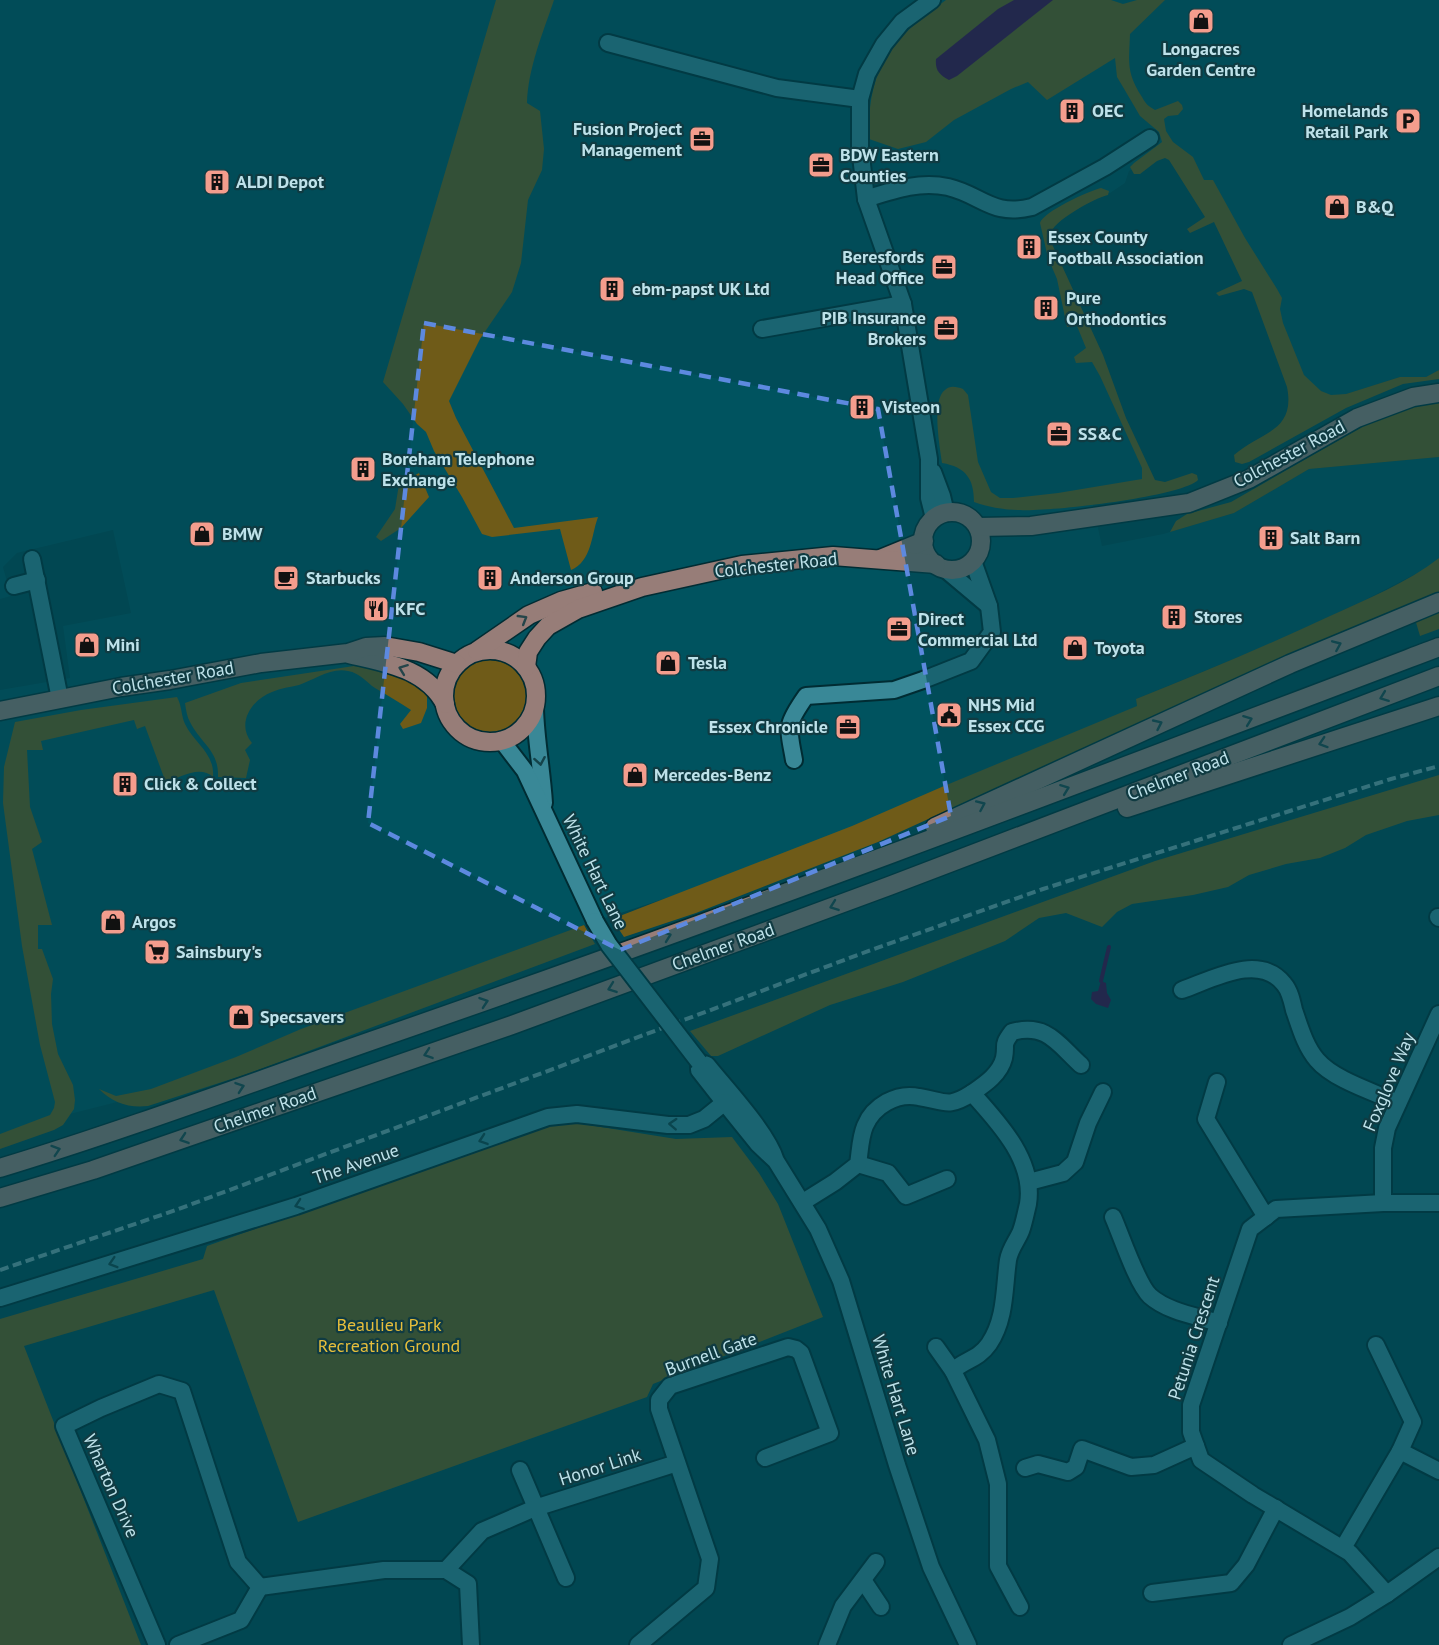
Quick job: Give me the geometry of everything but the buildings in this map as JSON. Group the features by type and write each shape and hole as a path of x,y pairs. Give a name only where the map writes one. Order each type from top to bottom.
{"main road":[{"name":"Colchester Road","path":"978,527 1031,526 1189,503 1249,479 1357,418 1413,397 1439,393"},
{"path":"961,513 970,518 978,527 980,533 977,554 959,569 940,566 929,557 924,541 925,530 940,515 961,513"},
{"name":"Colchester Road","path":"977,554 1031,526"},
{"name":"Colchester Road","path":"876,560 924,541"},
{"name":"Colchester Road","path":"526,667 528,652 548,626 578,609 642,587 742,565 833,556 940,566"},
{"name":"Colchester Road","path":"475,652 523,619 561,601 606,588 642,587"},
{"path":"853,868 967,811 1290,664 1439,602"},
{"name":"Colchester Road","path":"0,711 261,663 348,653 366,647 385,646 419,652 457,664"},
{"name":"Chelmer Road","path":"0,1167 86,1141 481,1004 853,868 1439,647"},
{"path":"490,650 503,651 526,667 536,688 535,709 523,729 502,741 483,741 468,736 460,730 451,720 445,704 446,684 457,664 475,652 490,650"},
{"name":"Colchester Road","path":"348,653 415,674 433,686 445,704"},
{"name":"Chelmer Road","path":"0,1198 93,1170 500,1029 889,886 1439,676"},
{"path":"889,886 1439,706"}],"street":[{"path":"923,3 902,22 884,44 867,74 860,99 860,147 866,199 903,304 928,459 942,496 940,515"},
{"path":"608,43 777,88 860,99"},
{"path":"866,199 915,185 932,185 950,188 1003,210 1021,210 1032,207 1074,184 1150,138"},
{"path":"762,329 903,304"},
{"path":"794,760 789,729 791,717 807,696 894,690 972,661 992,632 989,606 977,554"},
{"path":"32,560 60,699"},
{"path":"940,566 989,606"},
{"path":"14,586 37,580"},
{"name":"White Hart Lane","path":"535,709 545,812"},
{"name":"White Hart Lane","path":"502,741 525,771 577,886 616,954 699,1062 707,1065 741,1106 772,1149 776,1161"},
{"path":"1182,990 1248,968 1268,972 1278,978 1288,991 1306,1042 1318,1062 1342,1078 1398,1103"},
{"name":"Foxglove Way","path":"1383,1203 1383,1148 1387,1128 1439,1014"},
{"path":"803,1202 858,1164 865,1126 877,1109 896,1097 918,1096 937,1103 958,1102 998,1072 1004,1058 1004,1044 1012,1032 1028,1028 1046,1033 1081,1065"},
{"name":"White Hart Lane","path":"699,1062 699,1070 758,1144 776,1161 818,1229 841,1281 897,1465 931,1567 968,1645"},
{"path":"1217,1082 1206,1119 1266,1217 1276,1209 1383,1203 1439,1203"},
{"path":"1029,1182 1063,1173 1075,1162 1088,1123 1103,1092"},
{"path":"953,1371 975,1359 988,1344 1000,1322 1009,1251 1021,1232 1028,1204 1029,1182 1022,1160 1008,1138 972,1093"},
{"name":"The Avenue","path":"0,1298 296,1206 548,1117 577,1114 668,1125 689,1125 704,1119 725,1102"},
{"path":"858,1164 888,1173 906,1196 947,1179"},
{"path":"1113,1217 1140,1280 1149,1295 1165,1306 1219,1323"},
{"name":"Petunia Crescent","path":"1266,1217 1250,1229 1191,1405 1191,1432 1201,1460 1350,1553 1387,1594"},
{"path":"1343,1548 1400,1451 1413,1422 1376,1345"},
{"name":"Burnell Gate","path":"638,1645 706,1588 710,1559 659,1409 659,1400 670,1386 788,1347 796,1348 801,1353 830,1433 765,1458"},
{"path":"936,1347 953,1371 987,1440 998,1484 998,1566 1020,1607"},
{"name":"Wharton Drive","path":"157,1645 132,1581 64,1426 101,1407 159,1384 182,1391 238,1562 260,1587"},
{"path":"1026,1468 1038,1464 1068,1472 1076,1467 1082,1449 1131,1467 1154,1465 1196,1446"},
{"path":"1400,1451 1439,1471"},
{"name":"Honor Link","path":"446,1570 482,1531 535,1508 677,1463"},
{"path":"520,1470 566,1578"},
{"path":"1152,1593 1231,1583 1246,1565 1276,1508"},
{"path":"1291,1645 1341,1622 1387,1594 1439,1557"},
{"path":"827,1645 843,1606 876,1562"},
{"path":"178,1645 241,1620 260,1587 384,1570 446,1570 468,1584 471,1645"},
{"path":"863,1580 881,1607"}],"highlighted area":[{"path":"424,323 878,409 951,816 620,950 368,823"}],"shaded area":[{"path":"0,0 1439,0 1439,370 1426,377 1400,377 1311,405 1287,347 1174,146 1129,171 1125,183 1110,193 1103,192 1045,225 1051,257 1151,487 1091,496 1102,546 1163,534 1234,513 1309,469 1439,457 1439,558 1425,569 1363,601 1265,646 1136,699 1137,706 859,835 584,925 133,1098 0,1134 0,690 70,678 63,626 131,613 113,530 17,553 3,567 11,596 0,599"},
{"path":"1014,0 1053,0 957,76 949,80 940,74 936,66 936,59 998,9"},
{"path":"1101,981 1106,983 1107,993 1111,1000 1108,1008 1096,1004 1091,999 1092,992 1098,991"}],"green space":[{"path":"496,0 554,0 533,64 527,103 540,111 544,149 542,170 528,200 521,263 512,292 480,339 449,401 514,528 598,517 587,554 578,566 571,570 560,529 492,537 482,534 434,451 426,432 383,382"},
{"path":"946,0 1111,0 1123,4 1137,0 1165,0 1130,34 1129,60 1133,81 1145,101 1155,110 1178,101 1182,105 1183,109 1178,115 1164,119 1166,131 1173,142 1193,157 1204,180 1213,180 1277,289 1282,298 1280,309 1283,323 1304,375 1321,391 1331,395 1346,394 1400,377 1426,377 1439,370 1439,379 1403,384 1346,408 1249,462 1242,464 1235,462 1234,455 1281,422 1288,402 1287,387 1252,292 1244,289 1219,296 1216,293 1242,281 1214,222 1190,233 1187,229 1205,217 1169,160 1165,158 1157,161 1140,174 1134,174 1130,167 1162,142 1159,132 1140,116 1117,77 1115,58 1047,100 1028,82 1011,89 954,120 926,142 898,149 869,139 872,93 886,58 910,28"},
{"path":"1101,188 1109,191 1108,195 1084,205 1058,223 1050,235 1052,244 1103,355 1126,418 1155,480 1165,482 1192,473 1197,475 1198,480 1167,492 1057,509 1008,509 974,502 974,494 967,475 957,468 942,463 938,404 941,395 951,387 963,389 968,395 978,462 991,492 1000,498 1058,493 1142,479 1142,468 1100,376 1092,362 1076,363 1074,357 1086,348 1077,326 1067,327 1057,279 1048,258 1040,223 1057,208"},
{"path":"1439,400 1439,457 1309,469 1234,513 1170,532 1176,521 1187,514 1231,502 1365,425 1424,402"},
{"path":"419,473 429,497 401,528 381,541 376,537 395,509 399,484"},
{"path":"1439,558 1439,594 1167,710 878,842 696,913 624,937 612,919 852,826 1137,706 1136,699 1258,649 1372,597 1414,575"},
{"path":"1439,609 1439,629 1420,636 1415,619"},
{"path":"490,660 510,666 520,676 526,696 520,716 510,726 490,732 470,726 460,716 454,696 460,676 470,666"},
{"path":"354,666 374,668 412,682 427,695 427,708 421,723 403,729 400,724 411,710 356,674 342,670 329,672 299,685 275,691 258,701 248,713 246,721 247,736 252,743 245,750 250,760 246,778 218,777 216,760 194,730 187,716 185,703 241,683"},
{"path":"177,697 185,724 211,761 213,777 196,772 166,783 145,726 137,729 134,720 41,741 43,750 27,750 30,807 42,842 32,849 52,925 38,925 38,949 42,949 53,979 52,1024 58,1054 73,1085 75,1100 74,1109 63,1125 0,1149 0,1134 50,1115 55,1102 40,1045 22,946 3,803 4,767 15,722"},
{"path":"1439,775 1439,815 1407,821 1366,835 1345,848 1320,858 1286,864 1249,875 1228,887 1132,904 1117,912 1102,927 1066,913 1039,918 1005,941 903,982 830,1005 718,1056 711,1056 690,1031 1155,861"},
{"path":"584,925 595,944 247,1074 148,1106 121,1104 99,1089 116,1096 151,1089 236,1057 301,1029"},
{"name":"Beaulieu Park Recreation Ground","path":"570,1122 676,1139 732,1137 759,1173 778,1204 823,1317 653,1384 647,1397 298,1522 214,1290 24,1346 141,1645 0,1645 0,1319 203,1259 207,1246 538,1128"}],"waterway":[{"path":"1101,981 1109,947"}],"railway":[{"path":"0,1270 176,1210 871,950 1043,889 1391,779 1439,766"}],"place":[{"name":"Longacres Garden Centre","path":"1201,21"},
{"name":"OEC","path":"1072,111"},
{"name":"Homelands Retail Park","path":"1408,121"},
{"name":"Fusion Project Management","path":"702,139"},
{"name":"BDW Eastern Counties","path":"821,165"},
{"name":"ALDI Depot","path":"217,182"},
{"name":"B&Q","path":"1337,207"},
{"name":"Essex County Football Association","path":"1029,247"},
{"name":"Beresfords Head Office","path":"944,267"},
{"name":"ebm-papst UK Ltd","path":"612,289"},
{"name":"Pure Orthodontics","path":"1046,308"},
{"name":"PIB Insurance Brokers","path":"946,328"},
{"name":"Visteon","path":"862,407"},
{"name":"SS&C","path":"1059,434"},
{"name":"Boreham Telephone Exchange","path":"363,469"},
{"name":"BMW","path":"202,534"},
{"name":"Salt Barn","path":"1271,538"},
{"name":"Starbucks","path":"286,578"},
{"name":"Anderson Group","path":"490,578"},
{"name":"KFC","path":"376,609"},
{"name":"Stores","path":"1174,617"},
{"name":"Direct Commercial Ltd","path":"899,629"},
{"name":"Mini","path":"87,645"},
{"name":"Toyota","path":"1075,648"},
{"name":"Tesla","path":"668,663"},
{"name":"NHS Mid Essex CCG","path":"949,715"},
{"name":"Essex Chronicle","path":"848,727"},
{"name":"Mercedes-Benz","path":"635,775"},
{"name":"Click & Collect","path":"125,784"},
{"name":"Argos","path":"113,922"},
{"name":"Sainsbury's","path":"157,952"},
{"name":"Specsavers","path":"241,1017"}]}
